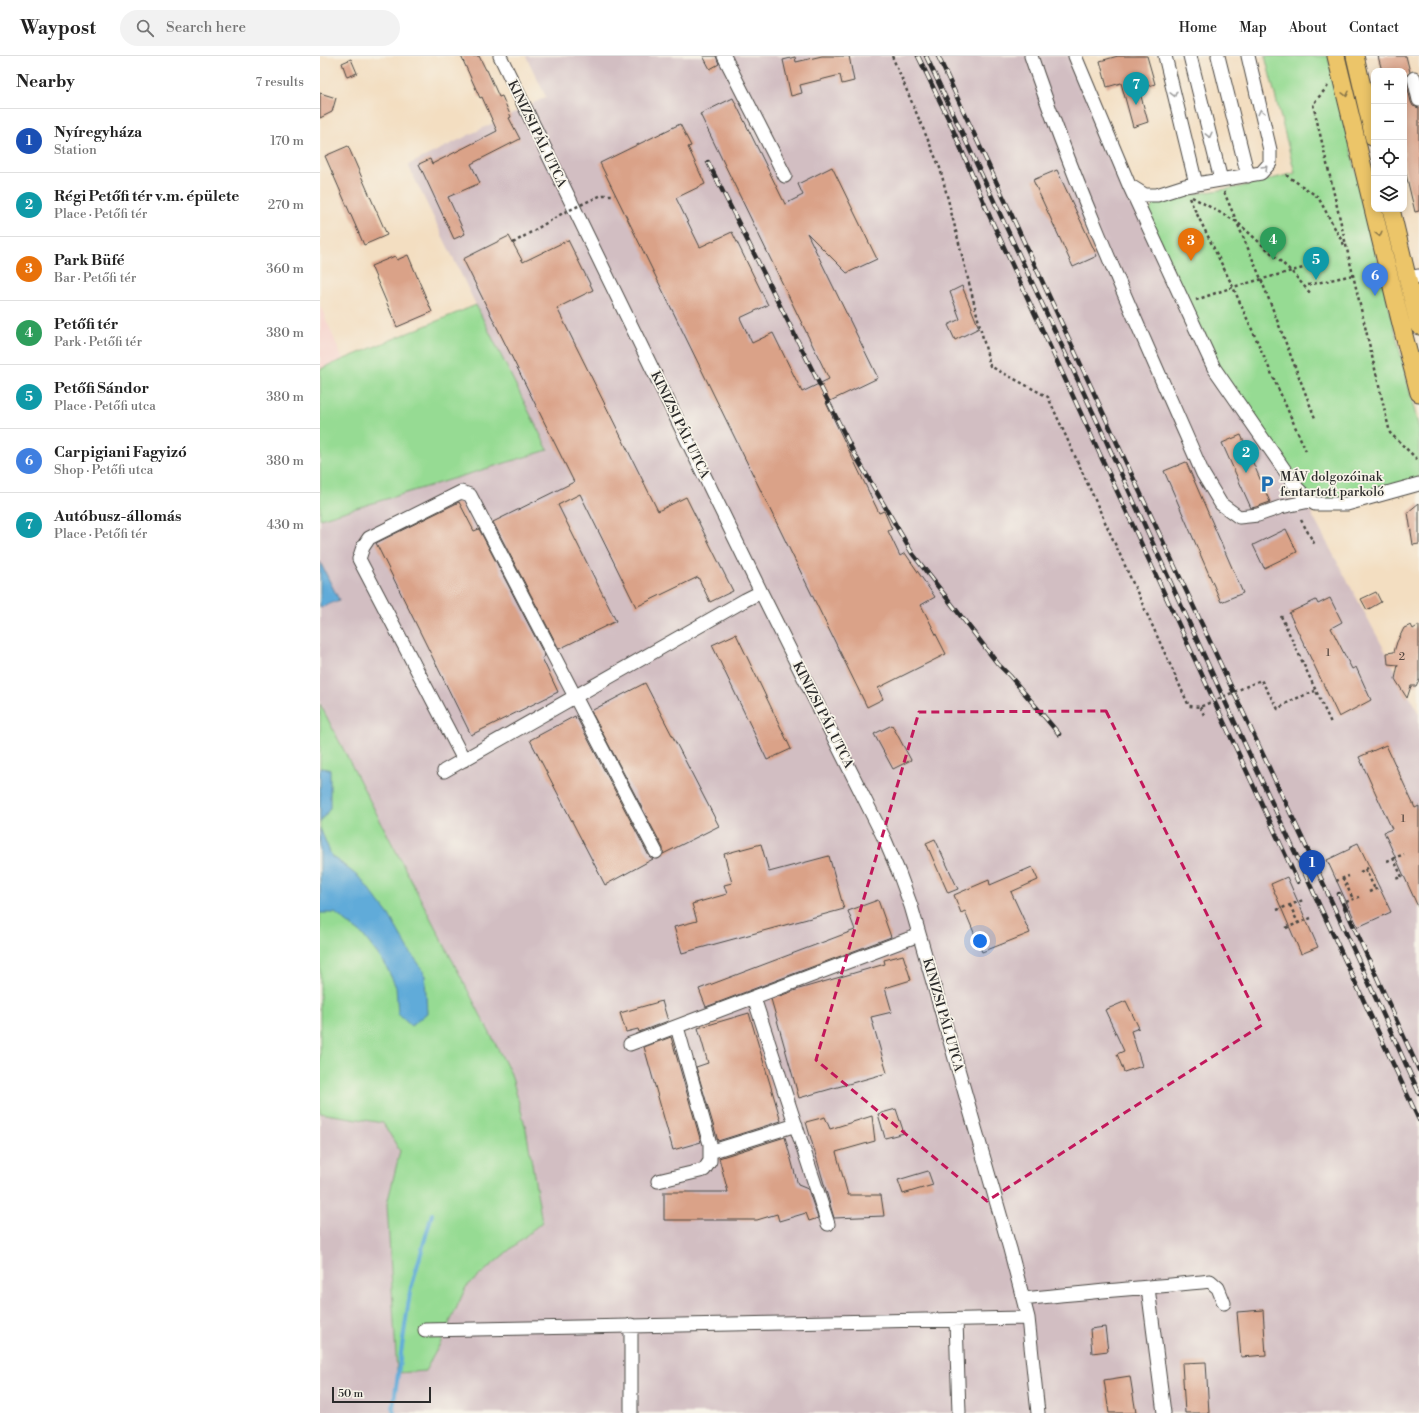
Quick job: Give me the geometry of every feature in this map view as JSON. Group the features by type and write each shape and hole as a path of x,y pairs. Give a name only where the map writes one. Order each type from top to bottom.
{"main road":[{"path":"1336,56 1419,393"},
{"path":"1355,56 1371,125"},
{"path":"1392,212 1413,277 1419,326"}],"street":[{"name":"KINIZSI PÁL UTCA","path":"500,56 761,592 900,873 1010,1249 1028,1318 1038,1413"},
{"path":"724,56 785,176"},
{"path":"1031,56 1044,95 1092,218 1203,474 1221,504 1239,517 1258,515 1281,507 1310,501"},
{"path":"1075,56 1129,185 1214,368 1288,476 1310,501 1315,504 1347,504 1419,484"},
{"path":"1165,56 1196,184"},
{"path":"1190,56 1222,185"},
{"path":"1218,56 1248,176"},
{"path":"1129,185 1145,196 1157,195 1196,184 1222,185 1261,173 1270,163 1270,150 1248,56"},
{"path":"1414,78 1419,100"},
{"path":"1142,214 1149,203 1157,195"},
{"path":"464,760 360,559 363,547 369,538 461,492 470,494 656,852"},
{"path":"444,771 761,592"},
{"path":"630,1044 919,935"},
{"path":"754,998 828,1224"},
{"path":"658,1181 704,1170 710,1161 710,1144 677,1027"},
{"path":"710,1152 796,1125"},
{"path":"1023,1299 1148,1288 1210,1280 1218,1288 1224,1303"},
{"path":"1148,1288 1164,1413"},
{"path":"425,1330 1028,1318"},
{"path":"956,1320 959,1413"},
{"path":"631,1325 631,1413"}],"path":[{"path":"892,56 940,168 990,366 1048,397 1189,706 1200,707 1262,680 1278,709 1290,701 1315,691"},
{"path":"1328,87 1313,104 1390,433 1419,461"},
{"path":"1286,175 1318,198 1346,249"},
{"path":"1222,185 1236,222 1261,279 1315,418"},
{"path":"513,243 570,210 602,195 615,195"},
{"path":"1306,452 1233,288 1188,195 1236,222 1291,271 1311,294"},
{"path":"1184,304 1261,279 1303,268"},
{"path":"1308,285 1353,275"},
{"path":"1301,520 1315,545"},
{"path":"1281,616 1331,723"},
{"path":"1200,707 1205,717"},
{"path":"1387,861 1404,854"},
{"path":"1394,858 1402,876 1395,879"},
{"path":"1360,872 1370,867"},
{"path":"1366,869 1376,889"},
{"path":"1336,881 1349,876"},
{"path":"1344,878 1353,899"},
{"path":"1369,892 1380,887"},
{"path":"1346,902 1358,897"},
{"path":"1277,910 1303,900"},
{"path":"1290,905 1298,923"},
{"path":"1286,928 1311,918"}],"highlighted area":[{"path":"1106,711 1262,1025 987,1201 816,1060 919,712"}],"shaded area":[{"path":"526,56 1071,56 1140,215 1304,500 1419,714 1419,1413 320,1413 320,372 476,305 408,165 546,97"},
{"path":"320,305 344,362 320,372"}],"green space":[{"path":"1265,56 1328,56 1419,429 1419,481 1358,500 1312,500 1218,367 1147,214 1159,197 1185,187 1188,195 1239,187 1295,173"},
{"path":"476,305 548,450 320,519 320,369"},
{"path":"320,704 511,1074 526,1129 542,1222 466,1287 441,1342 425,1371 397,1373 387,1204 400,1151 383,1123 320,1113"}],"water":[{"path":"320,562 339,600 320,608"},
{"path":"320,768 330,769 330,808 320,823"},
{"path":"320,828 332,857 361,879 389,915 410,952 422,968 425,976 427,1013 411,1026 398,1014 396,987 385,964 362,934 335,913 320,913"}],"building":[{"path":"461,56 479,56 499,97 502,96 511,117 509,118 520,139 471,164 480,183 448,197 465,234 454,239 419,164 430,159 432,164 497,131"},
{"path":"703,56 716,56 719,64 710,69"},
{"path":"822,56 849,56 854,81 842,84 840,75 800,85 802,93 791,96 783,60 795,57 796,62"},
{"path":"1118,56 1147,56 1155,84 1139,89 1148,122 1133,127 1121,83 1107,87 1100,61"},
{"path":"1378,56 1406,56 1410,72 1407,75 1407,68 1381,68"},
{"path":"351,59 357,73 347,77 342,63"},
{"path":"1407,84 1413,106 1419,108 1419,211 1415,212 1407,179"},
{"path":"320,93 336,98 332,112 320,118"},
{"path":"733,98 785,204 803,195 798,184 832,167 877,259 847,273 807,233 878,378 826,403 879,513 884,511 892,529 888,531 900,556 905,553 935,597 921,605 946,654 878,688 883,699 867,707 600,163 680,124 691,146 688,147 705,184 676,198 700,247 732,232 768,305 740,318 752,343 773,333 802,392 829,379 700,114"},
{"path":"348,146 387,235 364,245 325,156"},
{"path":"1057,170 1097,256 1073,267 1033,180"},
{"path":"509,236 523,262 568,240 593,290 557,308 658,511 686,497 733,591 710,602 698,577 636,607 580,494 558,505 616,621 559,649 493,522 574,482 463,259"},
{"path":"408,255 432,312 397,327 371,266 395,256 397,260"},
{"path":"962,286 979,328 955,340 948,325 960,319 950,292"},
{"path":"1241,435 1270,502 1251,508 1222,443"},
{"path":"1186,462 1243,593 1221,602 1164,471"},
{"path":"459,502 474,531 479,529 545,656 542,658 558,692 471,735 376,543"},
{"path":"1419,503 1419,544 1413,545 1408,512"},
{"path":"1286,529 1297,552 1264,568 1253,545"},
{"path":"1376,592 1381,602 1367,610 1361,599"},
{"path":"1330,598 1342,622 1331,628 1352,669 1356,667 1371,700 1339,717 1289,613 1316,600 1318,604"},
{"path":"1411,625 1413,629 1419,625 1419,680 1416,686 1411,686 1407,698 1395,679 1398,665 1388,664 1387,653 1394,652 1404,628"},
{"path":"736,634 791,749 767,760 712,645"},
{"path":"645,683 719,826 663,854 663,848 591,711"},
{"path":"575,716 649,856 653,859 605,885 530,740"},
{"path":"892,725 911,760 893,769 874,734"},
{"path":"1386,745 1415,808 1419,806 1419,909 1384,832 1392,829 1359,757"},
{"path":"935,839 958,889 948,893 926,843"},
{"path":"1358,843 1391,912 1358,927 1327,860 1350,849 1349,847"},
{"path":"761,844 769,872 829,856 844,909 682,953 674,927 697,921 692,904 727,894 724,885 732,883 724,854"},
{"path":"1032,867 1038,880 1011,892 1030,933 982,952 965,911 961,913 954,895 989,880 990,885"},
{"path":"1287,877 1318,947 1301,954 1271,884"},
{"path":"878,900 891,937 706,1007 699,989 855,930 848,911"},
{"path":"903,955 911,980 885,988 892,1012 871,1017 887,1073 799,1098 771,999 799,989 885,964 884,960"},
{"path":"662,1001 668,1021 639,1032 638,1029 626,1032 620,1013"},
{"path":"1126,1001 1139,1028 1131,1031 1142,1066 1124,1072 1117,1054 1124,1051 1105,1010"},
{"path":"749,1013 781,1121 718,1141 696,1067 708,1063 698,1028"},
{"path":"671,1037 701,1142 673,1150 644,1047"},
{"path":"896,1109 904,1133 885,1138 878,1114"},
{"path":"872,1116 875,1141 836,1152 848,1195 881,1195 884,1216 834,1218 806,1122 825,1117 830,1129"},
{"path":"785,1137 798,1185 808,1189 818,1218 809,1221 806,1213 779,1221 777,1214 757,1220 664,1220 664,1192 728,1192 719,1158"},
{"path":"928,1171 933,1185 903,1194 898,1180"},
{"path":"1263,1310 1266,1355 1241,1357 1237,1312"},
{"path":"1105,1327 1108,1351 1092,1353 1090,1329"},
{"path":"1206,1362 1209,1413 1185,1413 1182,1363"},
{"path":"1130,1376 1136,1413 1109,1413 1104,1380"}],"waterway":[{"path":"394,1413 393,1408 410,1292 432,1214"}],"railway":[{"path":"918,56 948,118 990,217 1298,882"},
{"path":"926,56 1097,421 1419,1120"},
{"path":"938,56 1319,874 1419,1093"},
{"path":"708,162 855,455 912,553 998,664 1059,734"},
{"path":"1339,894 1419,1070"}],"place":[{"name":"Autóbusz-állomás","path":"1136,105"},
{"name":"Petőfi tér","path":"1273,260"},
{"name":"Park Büfé","path":"1191,261"},
{"name":"Petőfi Sándor","path":"1316,280"},
{"name":"Carpigiani Fagyizó","path":"1375,296"},
{"name":"Régi Petőfi tér v.m. épülete","path":"1246,473"},
{"name":"MÁV dolgozóinak fentartott parkoló","path":"1267,484"},
{"name":"Nyíregyháza","path":"1312,883"}]}
